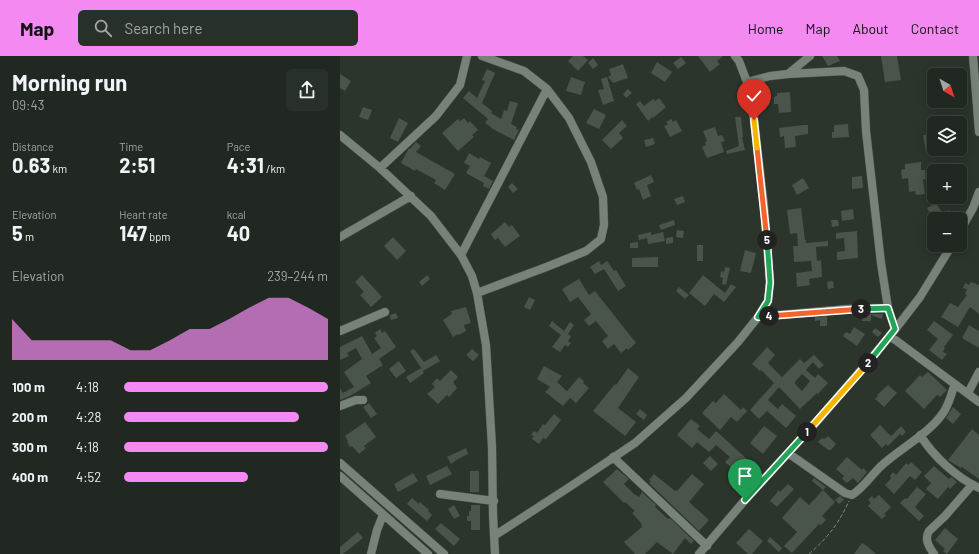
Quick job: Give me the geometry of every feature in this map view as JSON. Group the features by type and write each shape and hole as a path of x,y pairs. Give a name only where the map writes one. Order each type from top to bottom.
{"street":[{"path":"380,168 436,116 460,85 467,56"},
{"path":"477,293 586,251 600,240 604,225 603,197 591,162 569,118 547,89 524,71 482,56"},
{"path":"494,536 572,486 635,443 686,398 738,342 758,317 768,301 770,282 764,206 756,136 747,82 735,56"},
{"path":"788,74 810,56"},
{"path":"973,56 979,132"},
{"path":"747,82 770,76 788,74 844,72 858,76 864,90 868,146 881,263 893,333 954,384 979,402"},
{"path":"461,255 547,89"},
{"path":"340,135 380,168 432,216 461,255 472,276 477,293 486,345 496,554"},
{"path":"967,219 979,192"},
{"path":"340,236 411,196"},
{"path":"699,554 745,500 820,418 893,333 920,297 948,252"},
{"path":"758,317 888,308"},
{"path":"340,330 386,312"},
{"path":"968,393 979,372"},
{"path":"788,452 845,493 852,495 859,491 880,468 898,452 920,436 943,413 954,384"},
{"path":"340,406 356,400 364,400"},
{"path":"920,436 931,451 945,464 975,487 926,535 927,542 934,554"},
{"path":"613,457 707,546"},
{"path":"340,463 444,554"},
{"path":"340,476 428,554"},
{"path":"440,494 494,501"},
{"path":"371,554 377,530 383,515"}],"path":[{"path":"809,554 826,539 836,526 852,495"}],"building":[{"path":"573,56 583,56 588,60 578,71 568,61"},
{"path":"698,56 723,56 717,61 720,64 710,72"},
{"path":"822,56 837,56 840,61 828,66"},
{"path":"881,56 897,56 901,80 885,82"},
{"path":"681,57 686,63 678,69 673,63"},
{"path":"593,58 598,65 593,69 588,63"},
{"path":"657,62 672,72 665,82 651,73"},
{"path":"623,64 628,78 613,83 608,77 611,75 609,69"},
{"path":"487,69 495,73 482,103 492,111 491,113 501,119 504,110 507,111 510,101 518,103 511,124 519,130 514,140 491,128 485,123 488,119 463,98 469,91 477,98 485,81 482,80"},
{"path":"340,74 351,81 345,91 340,88"},
{"path":"571,77 585,82 581,95 566,91"},
{"path":"607,77 614,101 603,105 598,90 604,89 601,79"},
{"path":"628,89 632,93 626,98 623,94"},
{"path":"790,92 791,112 779,113 778,104 774,104 774,97 777,96 777,93"},
{"path":"659,98 666,107 648,121 636,104 640,101 644,106 653,99 655,101"},
{"path":"363,107 372,110 368,120 359,117"},
{"path":"594,109 606,115 599,129 586,123"},
{"path":"735,117 741,117 742,137 745,150 727,154 726,151 739,146"},
{"path":"399,118 408,123 398,142 390,138"},
{"path":"464,118 468,123 470,121 478,130 472,135 474,137 458,151 442,133 458,119 460,121"},
{"path":"671,119 673,122 676,120 682,131 670,137 664,126 668,124 666,122"},
{"path":"622,120 627,126 619,133 623,138 611,149 602,140"},
{"path":"848,124 849,137 832,138 834,125"},
{"path":"808,125 808,134 795,136 796,147 785,148 784,136 780,137 779,128"},
{"path":"715,127 718,136 722,135 725,141 721,142 724,152 707,158 702,147 706,145 705,142 707,141 703,131"},
{"path":"927,134 927,152 926,152 923,135"},
{"path":"653,138 655,144 646,147 644,140"},
{"path":"416,142 421,146 416,152 455,174 445,190 434,183 436,180 401,163 409,148 410,149"},
{"path":"469,153 479,159 480,157 491,163 484,176 493,181 489,189 483,186 484,183 466,173 470,166 464,163"},
{"path":"921,162 921,170 925,170 926,179 923,179 925,194 916,195 915,191 909,192 908,178 902,179 901,170 905,169 905,164"},
{"path":"651,175 654,182 647,185 651,196 643,200 639,189 637,190 634,183"},
{"path":"862,176 863,188 852,189 852,177"},
{"path":"803,178 809,188 797,195 792,185"},
{"path":"512,183 518,189 513,193 508,187"},
{"path":"683,196 685,202 677,205 674,199"},
{"path":"937,204 942,212 929,212 927,208"},
{"path":"801,208 806,243 828,241 828,246 816,247 817,261 821,260 822,277 809,279 810,285 797,287 796,273 812,271 811,261 794,262 793,246 798,246 797,233 790,234 787,210"},
{"path":"853,209 854,219 842,221 841,211"},
{"path":"674,220 675,225 661,230 659,225"},
{"path":"831,220 838,220 839,226 832,227"},
{"path":"505,222 509,227 512,225 520,236 505,247 498,238 495,240 491,234"},
{"path":"677,230 684,231 683,238 676,237"},
{"path":"857,231 858,258 837,260 837,252 845,251 844,238 836,239 836,233"},
{"path":"651,232 651,235 663,232 665,241 648,244 647,238 639,240 638,235"},
{"path":"393,237 406,251 397,260 384,246"},
{"path":"673,237 673,243 666,244 666,238"},
{"path":"638,242 638,248 630,248 630,243"},
{"path":"697,245 703,245 703,261 697,261"},
{"path":"745,250 756,253 751,273 740,271"},
{"path":"658,257 658,267 632,267 632,258"},
{"path":"599,261 601,265 607,261 614,271 616,270 626,286 618,291 604,269 595,274 590,267"},
{"path":"725,267 730,268 726,285 722,284 723,278 720,277 721,271 724,272"},
{"path":"362,275 382,297 371,307 360,295 364,292 355,282"},
{"path":"427,275 430,279 422,286 419,282"},
{"path":"703,275 725,293 731,284 736,287 724,302 714,294 705,306 689,293"},
{"path":"579,279 589,295 595,291 636,343 628,350 627,348 621,353 614,344 608,349 602,341 608,336 596,321 589,326 584,320 591,314 578,297 570,302 562,289"},
{"path":"833,281 834,288 828,289 827,282"},
{"path":"971,282 979,285 979,314 970,307 958,327 941,317 950,303 958,307 967,295 965,294 967,289 963,288 965,283 969,285"},
{"path":"679,287 689,295 685,299 676,291"},
{"path":"529,297 535,300 530,310 524,307"},
{"path":"466,307 471,323 464,325 466,331 453,337 443,320 452,314 451,311"},
{"path":"396,313 398,318 391,320 390,315"},
{"path":"862,314 883,314 882,319 871,315 871,321 862,321"},
{"path":"827,316 827,326 820,326 820,320 815,321 815,317"},
{"path":"552,321 564,331 570,322 574,325 568,334 571,336 568,341 571,343 568,347 565,345 560,352 552,347 561,335 549,326"},
{"path":"934,321 953,335 944,347 943,352 947,354 942,360 929,350 938,339 927,330"},
{"path":"969,325 979,331 979,348 962,338"},
{"path":"854,327 865,334 857,346 843,336 846,332 850,334"},
{"path":"875,328 882,333 878,337 872,332"},
{"path":"380,329 382,333 385,331 396,347 379,359 383,365 366,376 371,383 350,396 340,400 340,388 343,393 354,387 344,372 362,359 356,348 347,353 349,356 340,360 340,347 362,336 372,354 381,348 374,338 377,336 375,333"},
{"path":"767,347 775,355 768,363 782,377 800,359 804,363 814,355 824,365 819,369 813,362 806,370 815,378 818,374 828,383 818,394 817,393 800,409 779,387 768,400 778,409 782,404 796,416 786,428 767,411 759,419 750,410 774,383 761,370 760,371 752,364","holes":["802,374 810,381 802,391 795,384"]},
{"path":"414,349 424,362 436,355 440,361 423,371 410,351"},
{"path":"472,349 479,355 473,361 466,355"},
{"path":"399,361 406,371 396,378 389,369"},
{"path":"544,366 562,376 557,382 567,391 579,377 589,388 576,403 570,398 563,406 545,392 550,387 537,379"},
{"path":"421,368 424,373 410,383 406,377"},
{"path":"628,368 639,377 618,408 636,422 625,436 593,411 615,384 616,385"},
{"path":"451,370 458,377 453,382 457,388 449,397 447,395 438,404 427,394 435,387 432,384 437,378 440,381"},
{"path":"928,372 947,390 940,397 937,395 924,409 905,391 920,375 922,377"},
{"path":"888,385 897,393 884,407 875,399 878,396 877,395"},
{"path":"724,394 741,410 743,407 747,411 737,422 731,417 720,430 702,413 713,401 716,403"},
{"path":"369,403 377,414 371,418 363,407"},
{"path":"953,407 961,414 953,424 946,418"},
{"path":"640,409 647,415 644,420 636,414"},
{"path":"554,414 561,420 546,439 543,438 539,444 532,439 534,436 531,435 534,431 537,433 543,424 545,425"},
{"path":"691,419 700,426 697,429 709,439 716,431 748,460 737,473 725,462 730,457 716,445 709,452 697,442 692,448 677,435"},
{"path":"365,422 376,437 364,446 366,448 359,454 352,446 350,447 345,436"},
{"path":"880,425 891,436 901,426 906,432 902,436 900,434 888,446 886,444 882,448 870,435"},
{"path":"764,426 777,436 763,454 750,443"},
{"path":"972,429 979,435 979,479 962,467 961,468 948,460"},
{"path":"828,436 836,444 831,450 828,450 818,442 822,438 825,439"},
{"path":"466,448 468,454 451,464 447,457"},
{"path":"710,456 718,464 711,471 703,463"},
{"path":"847,457 862,470 863,468 867,472 858,483 853,478 847,483 842,479 844,476 836,469"},
{"path":"911,462 922,472 915,480 910,476 894,494 885,485 891,478 890,476 893,472 896,475 906,463 908,465"},
{"path":"447,466 452,474 430,485 426,476"},
{"path":"934,466 949,479 951,477 957,482 950,489 948,487 938,499 926,489 931,483 924,476"},
{"path":"617,469 629,479 624,484 635,495 639,497 642,492 656,505 655,507 668,519 670,518 694,541 691,544 685,538 673,554 657,542 645,554 635,554 624,542 642,527 641,523 632,513 635,511 625,502 624,503 603,482"},
{"path":"470,471 479,471 479,492 470,492"},
{"path":"413,473 418,481 398,492 394,484"},
{"path":"654,474 675,491 677,491 692,474 704,484 689,502 709,520 699,531 649,483 651,481 649,480"},
{"path":"814,478 826,487 823,490 812,481"},
{"path":"788,484 794,489 777,507 770,501 779,490 780,492"},
{"path":"917,487 926,494 915,507 924,516 919,521 900,503 905,498 907,499"},
{"path":"823,490 835,502 822,516 826,520 821,525 819,524 792,553 784,546 797,532 782,518 800,497 809,505"},
{"path":"879,495 891,507 884,514 886,515 882,519 868,506 871,503 868,500 872,496 874,499"},
{"path":"840,496 844,500 839,504 835,500"},
{"path":"412,498 419,504 420,502 429,510 428,511 432,515 427,521 407,504"},
{"path":"454,505 460,516 454,519 448,509"},
{"path":"471,505 480,505 480,530 471,530 471,521 467,521 469,511 471,511"},
{"path":"441,523 460,539 454,546 435,529"},
{"path":"945,528 958,539 947,554 943,551 945,549 935,540"},
{"path":"749,529 763,541 752,554 748,554 736,543"},
{"path":"358,532 363,538 343,554 340,554 340,547"},
{"path":"770,537 782,548 779,552 767,541"},
{"path":"862,543 867,546 876,554 854,554"}],"route":[{"path":"745,500 851,383 895,329 888,308 758,317 768,301 770,282 764,206 754,120"}]}
